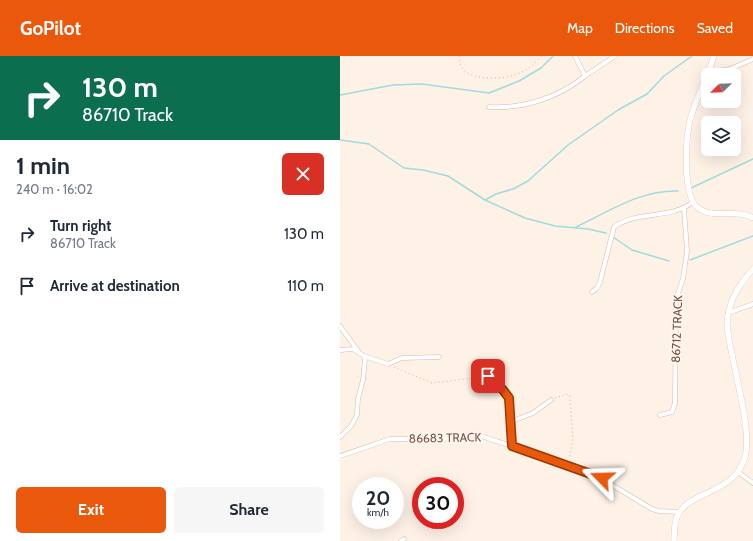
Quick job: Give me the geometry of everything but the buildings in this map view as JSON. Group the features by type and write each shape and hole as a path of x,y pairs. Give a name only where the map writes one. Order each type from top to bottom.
{"street":[{"path":"575,56 585,76"},
{"path":"489,107 504,108 524,106 558,94 615,56"},
{"path":"710,68 714,56"},
{"path":"732,68 753,59"},
{"path":"701,91 690,120 688,134 688,185 693,202 697,207 704,210 751,215"},
{"path":"592,292 597,288 600,282 614,227 635,218 670,213 684,209 693,202"},
{"name":"86712 TRACK","path":"660,415 672,412 675,403 676,299 682,279 687,251 684,209"},
{"path":"674,541 674,526 679,512 692,501 721,487 738,472 746,457 748,434 728,337 727,313 736,289 753,269"},
{"path":"727,313 753,304"},
{"path":"340,326 358,351 364,356 388,364 402,358 439,357"},
{"path":"340,350 353,349 358,351"},
{"path":"340,437 351,426 357,415 358,399 363,380 364,356"},
{"path":"488,376 509,398 512,446"},
{"path":"510,422 533,412 551,400"},
{"name":"86683 TRACK","path":"340,456 390,439 444,440 478,435 602,478 652,509 659,511 679,512"},
{"path":"738,472 753,483"}],"path":[{"path":"459,56 463,70 482,77 497,79 522,73 542,56"},
{"path":"388,364 432,383 488,376"},
{"path":"551,400 567,394 570,396 573,439 567,465"}],"waterway":[{"path":"340,95 393,85 422,84 489,93 519,81 541,68 553,56"},
{"path":"485,200 496,194 513,189 528,181 568,145 618,110 647,94 664,76 692,56"},
{"path":"340,140 369,144 404,168 423,170 448,176 485,200 525,218 555,226 588,229 606,233"},
{"path":"691,188 753,159"},
{"path":"576,227 613,208 638,198 651,194 678,191"},
{"path":"690,260 753,236"},
{"path":"613,237 632,250 669,261"}],"route":[{"path":"488,376 509,398 512,446 592,473 602,478"}]}
